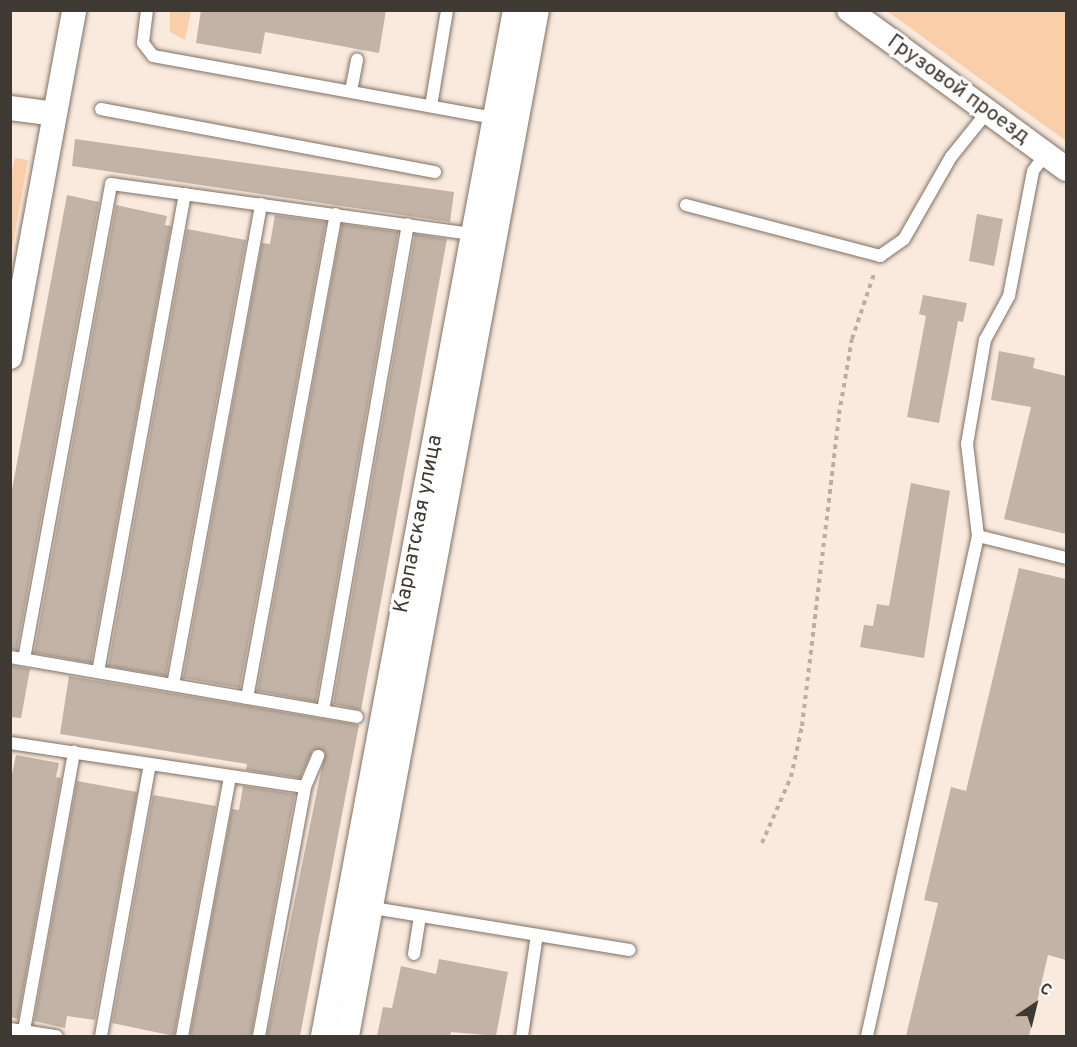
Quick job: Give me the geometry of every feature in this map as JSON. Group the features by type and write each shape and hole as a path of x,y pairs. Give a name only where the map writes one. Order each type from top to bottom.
{"street":[{"path":"10,357 74,10"},
{"name":"Карпатская улица","path":"346,1036 359,906 473,234 515,10"},
{"name":"Карпатская улица","path":"323,1036 359,906 537,10"},
{"name":"Грузовой проезд","path":"849,10 1066,169"},
{"path":"10,108 55,114"}],"lane":[{"path":"147,10 143,43 153,56 495,118"},
{"path":"430,105 447,10"},
{"path":"351,91 357,60"},
{"path":"101,109 435,172"},
{"path":"686,205 880,256 904,239 951,157 988,111"},
{"path":"867,1036 978,536 969,432 986,340 1008,296 1034,171 1046,154"},
{"path":"24,660 111,184 473,234"},
{"path":"98,672 185,194"},
{"path":"173,686 261,204"},
{"path":"247,698 336,214"},
{"path":"323,711 408,224"},
{"path":"978,536 1066,558"},
{"path":"10,657 357,717"},
{"path":"10,742 305,787"},
{"path":"23,1034 74,752"},
{"path":"259,1036 305,787 318,756"},
{"path":"101,1036 150,764"},
{"path":"182,1036 230,776"},
{"path":"359,906 630,950"},
{"path":"414,954 420,916"},
{"path":"522,1036 537,935"},
{"path":"10,1029 23,1034 56,1036"}],"path":[{"path":"762,843 791,777 802,726 839,414 852,339 880,256"}],"shaded area":[{"path":"170,11 191,11 185,40 170,32"},
{"path":"887,11 1066,11 1066,141"},
{"path":"15,158 28,160 11,255 10,181"}],"building":[{"path":"201,10 386,10 379,53 265,32 261,54 196,43"},
{"path":"75,139 454,192 450,222 72,166"},
{"path":"67,195 99,202 17,650 10,649 10,500"},
{"path":"116,205 167,216 165,225 171,226 91,663 34,653"},
{"path":"977,214 1003,219 994,266 969,261"},
{"path":"275,215 326,222 240,688 183,678 262,243 270,244"},
{"path":"342,224 398,232 316,702 257,691"},
{"path":"187,229 246,240 166,676 108,666"},
{"path":"415,234 447,239 361,710 333,704"},
{"path":"923,295 967,303 963,322 958,321 939,423 907,417 926,316 919,314"},
{"path":"999,351 1035,358 1033,368 1066,376 1066,534 1004,519 1031,407 991,400"},
{"path":"911,483 950,491 924,658 860,647 864,625 873,626 877,604 889,606"},
{"path":"1019,568 1066,579 1066,960 1048,955 1029,1036 906,1036 938,903 924,900 951,787 966,791"},
{"path":"10,665 30,669 21,718 10,717"},
{"path":"69,676 359,725 300,1036 267,1036 325,752 313,750 300,778 246,770 247,764 60,734"},
{"path":"16,755 59,763 56,777 61,778 18,1019 10,1017 10,784"},
{"path":"77,781 137,792 95,1020 67,1016 65,1028 34,1021"},
{"path":"243,786 295,794 251,1036 190,1036 232,809 239,810"},
{"path":"153,795 216,806 174,1036 112,1023"},
{"path":"439,959 508,972 496,1036 451,1032 450,1036 377,1036 383,1007 392,1008 401,966 436,974"}]}
